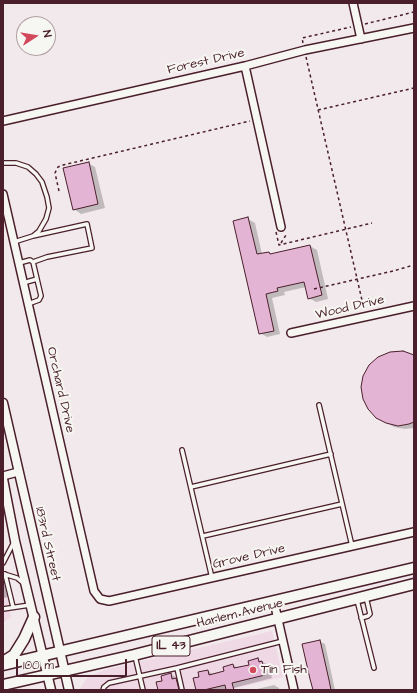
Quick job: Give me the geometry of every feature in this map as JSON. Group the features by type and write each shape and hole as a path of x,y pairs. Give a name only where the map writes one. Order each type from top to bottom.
{"main road":[{"name":"Harlem Avenue","path":"3,665 414,568"},
{"name":"Harlem Avenue","path":"3,685 134,655 414,584"},
{"path":"3,662 14,655 24,639 34,617"}],"street":[{"path":"353,3 361,39"},
{"name":"Forest Drive","path":"3,121 244,66 305,50 414,28"},
{"path":"244,66 278,229"},
{"name":"Orchard Drive","path":"3,194 94,591"},
{"name":"Wood Drive","path":"291,334 414,306"},
{"name":"183rd Street","path":"3,403 69,690"},
{"path":"18,472 3,477 15,541 51,690"},
{"name":"Grove Drive","path":"94,591 100,599 109,601 414,532"},
{"path":"274,602 294,690"}],"lane":[{"path":"3,162 16,163 28,167 42,182 49,208 46,219 39,231 33,236"},
{"path":"14,242 33,236 87,224 92,248 46,257 33,262 30,260 19,263"},
{"path":"28,304 38,301 41,296 33,262"},
{"path":"23,283 37,279"},
{"path":"319,405 352,546"},
{"path":"182,450 212,578"},
{"path":"191,487 331,454"},
{"path":"203,536 342,504"},
{"path":"3,563 15,541"},
{"path":"4,574 17,578 26,586"},
{"path":"4,574 13,607"},
{"path":"361,597 362,618 374,668"},
{"path":"361,597 370,614 362,618"},
{"path":"3,609 31,605"},
{"path":"103,690 109,683 177,668 283,641"},
{"path":"134,655 143,690"},
{"path":"177,668 182,690"}],"path":[{"path":"305,56 365,312"},
{"path":"318,110 414,88"},
{"path":"59,191 55,173 58,167 63,165 250,121"},
{"path":"280,244 372,223"},
{"path":"278,229 278,244 280,244"},
{"path":"280,244 286,235"},
{"path":"314,289 414,265"}],"shaded area":[{"path":"3,576 11,617 3,623"},
{"path":"272,631 283,677 228,690 80,690 87,678 104,670"}],"building":[{"path":"89,162 98,204 73,210 63,168"},
{"path":"248,217 257,254 269,252 270,254 310,245 322,295 308,299 304,282 277,288 278,291 266,294 274,331 259,334 233,221"},
{"path":"403,351 414,355 414,422 398,426 386,423 376,418 368,409 363,399 361,387 363,376 369,365 378,357 390,352"},
{"path":"320,640 331,690 313,690 302,644"},
{"path":"258,658 259,662 262,661 265,675 232,683 234,690 226,690 225,685 204,690 196,690 193,678 199,677 198,672 208,670 209,675 224,671 223,667 233,664 234,668 249,665 248,661"},
{"path":"171,673 172,679 176,678 179,690 158,690 156,682 162,681 161,676"}],"place":[{"name":"Tin Fish","path":"253,670"}]}
